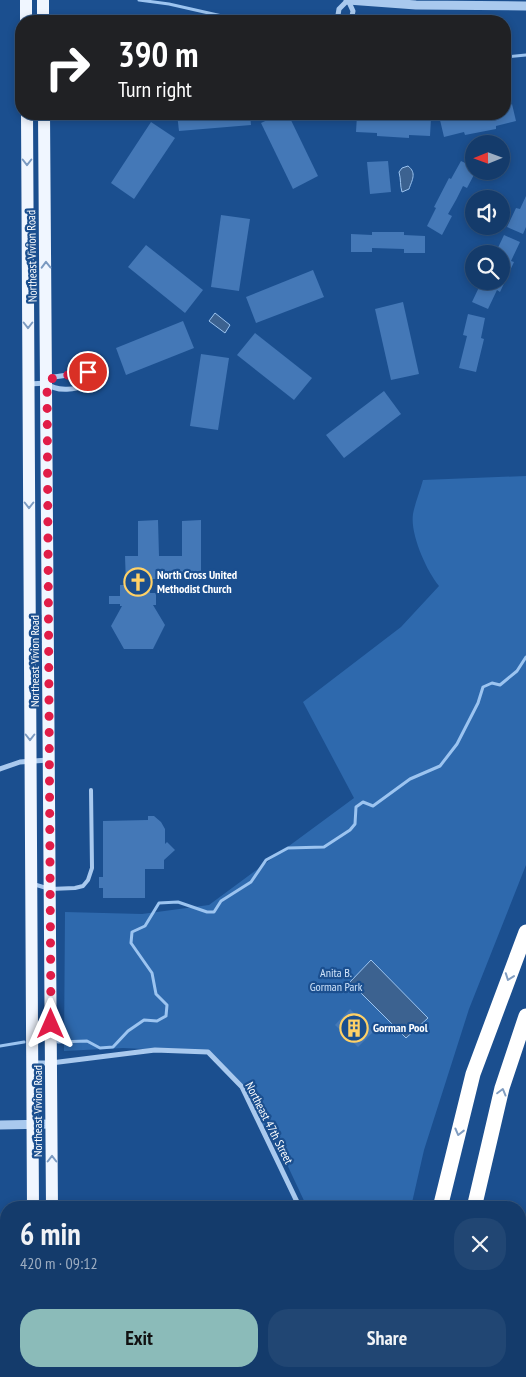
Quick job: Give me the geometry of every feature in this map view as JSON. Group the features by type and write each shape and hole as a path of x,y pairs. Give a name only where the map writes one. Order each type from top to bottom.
{"highway":[{"path":"442,1201 473,1074 526,932"},
{"path":"476,1201 502,1088 526,1016"}],"main road":[{"path":"26,0 26,15"},
{"path":"43,0 43,15"},
{"name":"Northeast Vivion Road","path":"27,120 33,1201"},
{"name":"Northeast Vivion Road","path":"44,120 52,1201"},
{"path":"29,474 36,484 48,493"}],"street":[{"path":"338,15 339,9 348,0 416,5 526,6"},
{"path":"348,0 353,11 352,15"},
{"path":"28,384 47,383 54,377 88,372 103,375 92,384 79,387 55,389 47,383"},
{"path":"0,769 30,760 49,760"},
{"name":"Northeast 47th Street","path":"32,1064 155,1050 208,1052 242,1087 297,1201"},
{"path":"0,1125 51,1124"}],"lane":[{"path":"31,884 50,889 76,888 83,886 88,880 92,868 91,790"}],"green space":[{"name":"Anita B. Gorman Park","path":"526,476 526,865 469,1009 424,1150 412,1201 304,1201 269,1126 261,1126 242,1087 208,1052 123,1048 64,1051 65,912 142,914 209,905 354,798 303,702 401,627 439,586 424,561 414,531 413,514 423,480"}],"shaded area":[{"path":"408,166 413,174 412,180 409,189 402,192 399,172 402,168"},
{"path":"215,313 230,325 225,333 209,321"},
{"path":"371,960 428,1018 406,1038 350,982"}],"building":[{"path":"512,104 516,121 496,126 496,129 465,135 464,132 444,137 440,120 511,120"},
{"path":"178,120 251,120 251,125 179,131"},
{"path":"267,120 291,120 318,176 293,189 261,123"},
{"path":"357,120 431,120 430,136 409,135 409,138 377,136 377,133 356,132"},
{"path":"151,122 175,138 134,199 111,183"},
{"path":"388,161 391,192 370,194 367,162"},
{"path":"461,161 465,163 465,180 471,180 467,188 463,186 448,214 452,216 442,235 427,226 436,208 434,207 449,178 451,179"},
{"path":"526,196 526,227 523,234 510,228 510,221 516,208 520,209"},
{"path":"221,215 250,219 239,291 211,287"},
{"path":"372,232 404,232 404,235 425,236 425,253 404,253 404,249 372,248 372,252 351,252 351,234 372,235"},
{"path":"504,235 520,242 511,261 514,262 510,271 510,245 499,245"},
{"path":"146,245 203,290 185,313 128,267"},
{"path":"313,270 324,297 256,323 246,297"},
{"path":"478,290 497,290 488,309 472,302"},
{"path":"403,302 419,374 391,380 375,309"},
{"path":"468,314 485,318 481,338 484,339 476,372 459,368 467,336 463,335"},
{"path":"183,321 194,348 126,375 116,348"},
{"path":"255,333 312,378 294,400 237,355"},
{"path":"201,354 229,358 218,430 190,426"},
{"path":"384,391 401,414 344,458 326,435"},
{"name":"North Cross United Methodist Church","path":"158,520 159,556 182,556 182,521 201,520 201,575 183,575 182,572 166,572 166,579 150,579 150,593 156,593 156,605 153,605 165,625 153,649 124,649 111,626 122,606 120,604 109,604 109,596 120,596 120,585 126,585 125,556 138,556 138,521"},
{"path":"148,816 154,816 161,822 165,829 165,844 167,842 175,850 164,860 164,869 145,869 145,898 103,898 103,888 99,888 99,877 103,877 103,821 148,820"},
{"name":"Gorman Pool","path":"350,1009 373,1032 358,1047 335,1025"}],"waterway":[{"path":"139,0 169,4 218,15"},
{"path":"511,56 526,55"},
{"path":"58,1042 87,1041 100,1048 113,1047 128,1031 144,1020 157,1021 166,1016 167,1005 156,994 152,973 131,943 132,932 145,926 159,903 178,902 207,912 214,912 221,901 251,882 266,860 288,848 324,847 350,830 355,824 356,807 363,802 373,806 410,779 440,766 457,744 478,703 483,687 492,683 500,685 517,671 526,657"},
{"path":"0,1046 24,1042"}],"place":[{"name":"North Cross United Methodist Church","path":"138,582"},
{"name":"Gorman Pool","path":"354,1028"}],"route":[{"path":"51,1024 47,383 54,377 88,372"}]}
